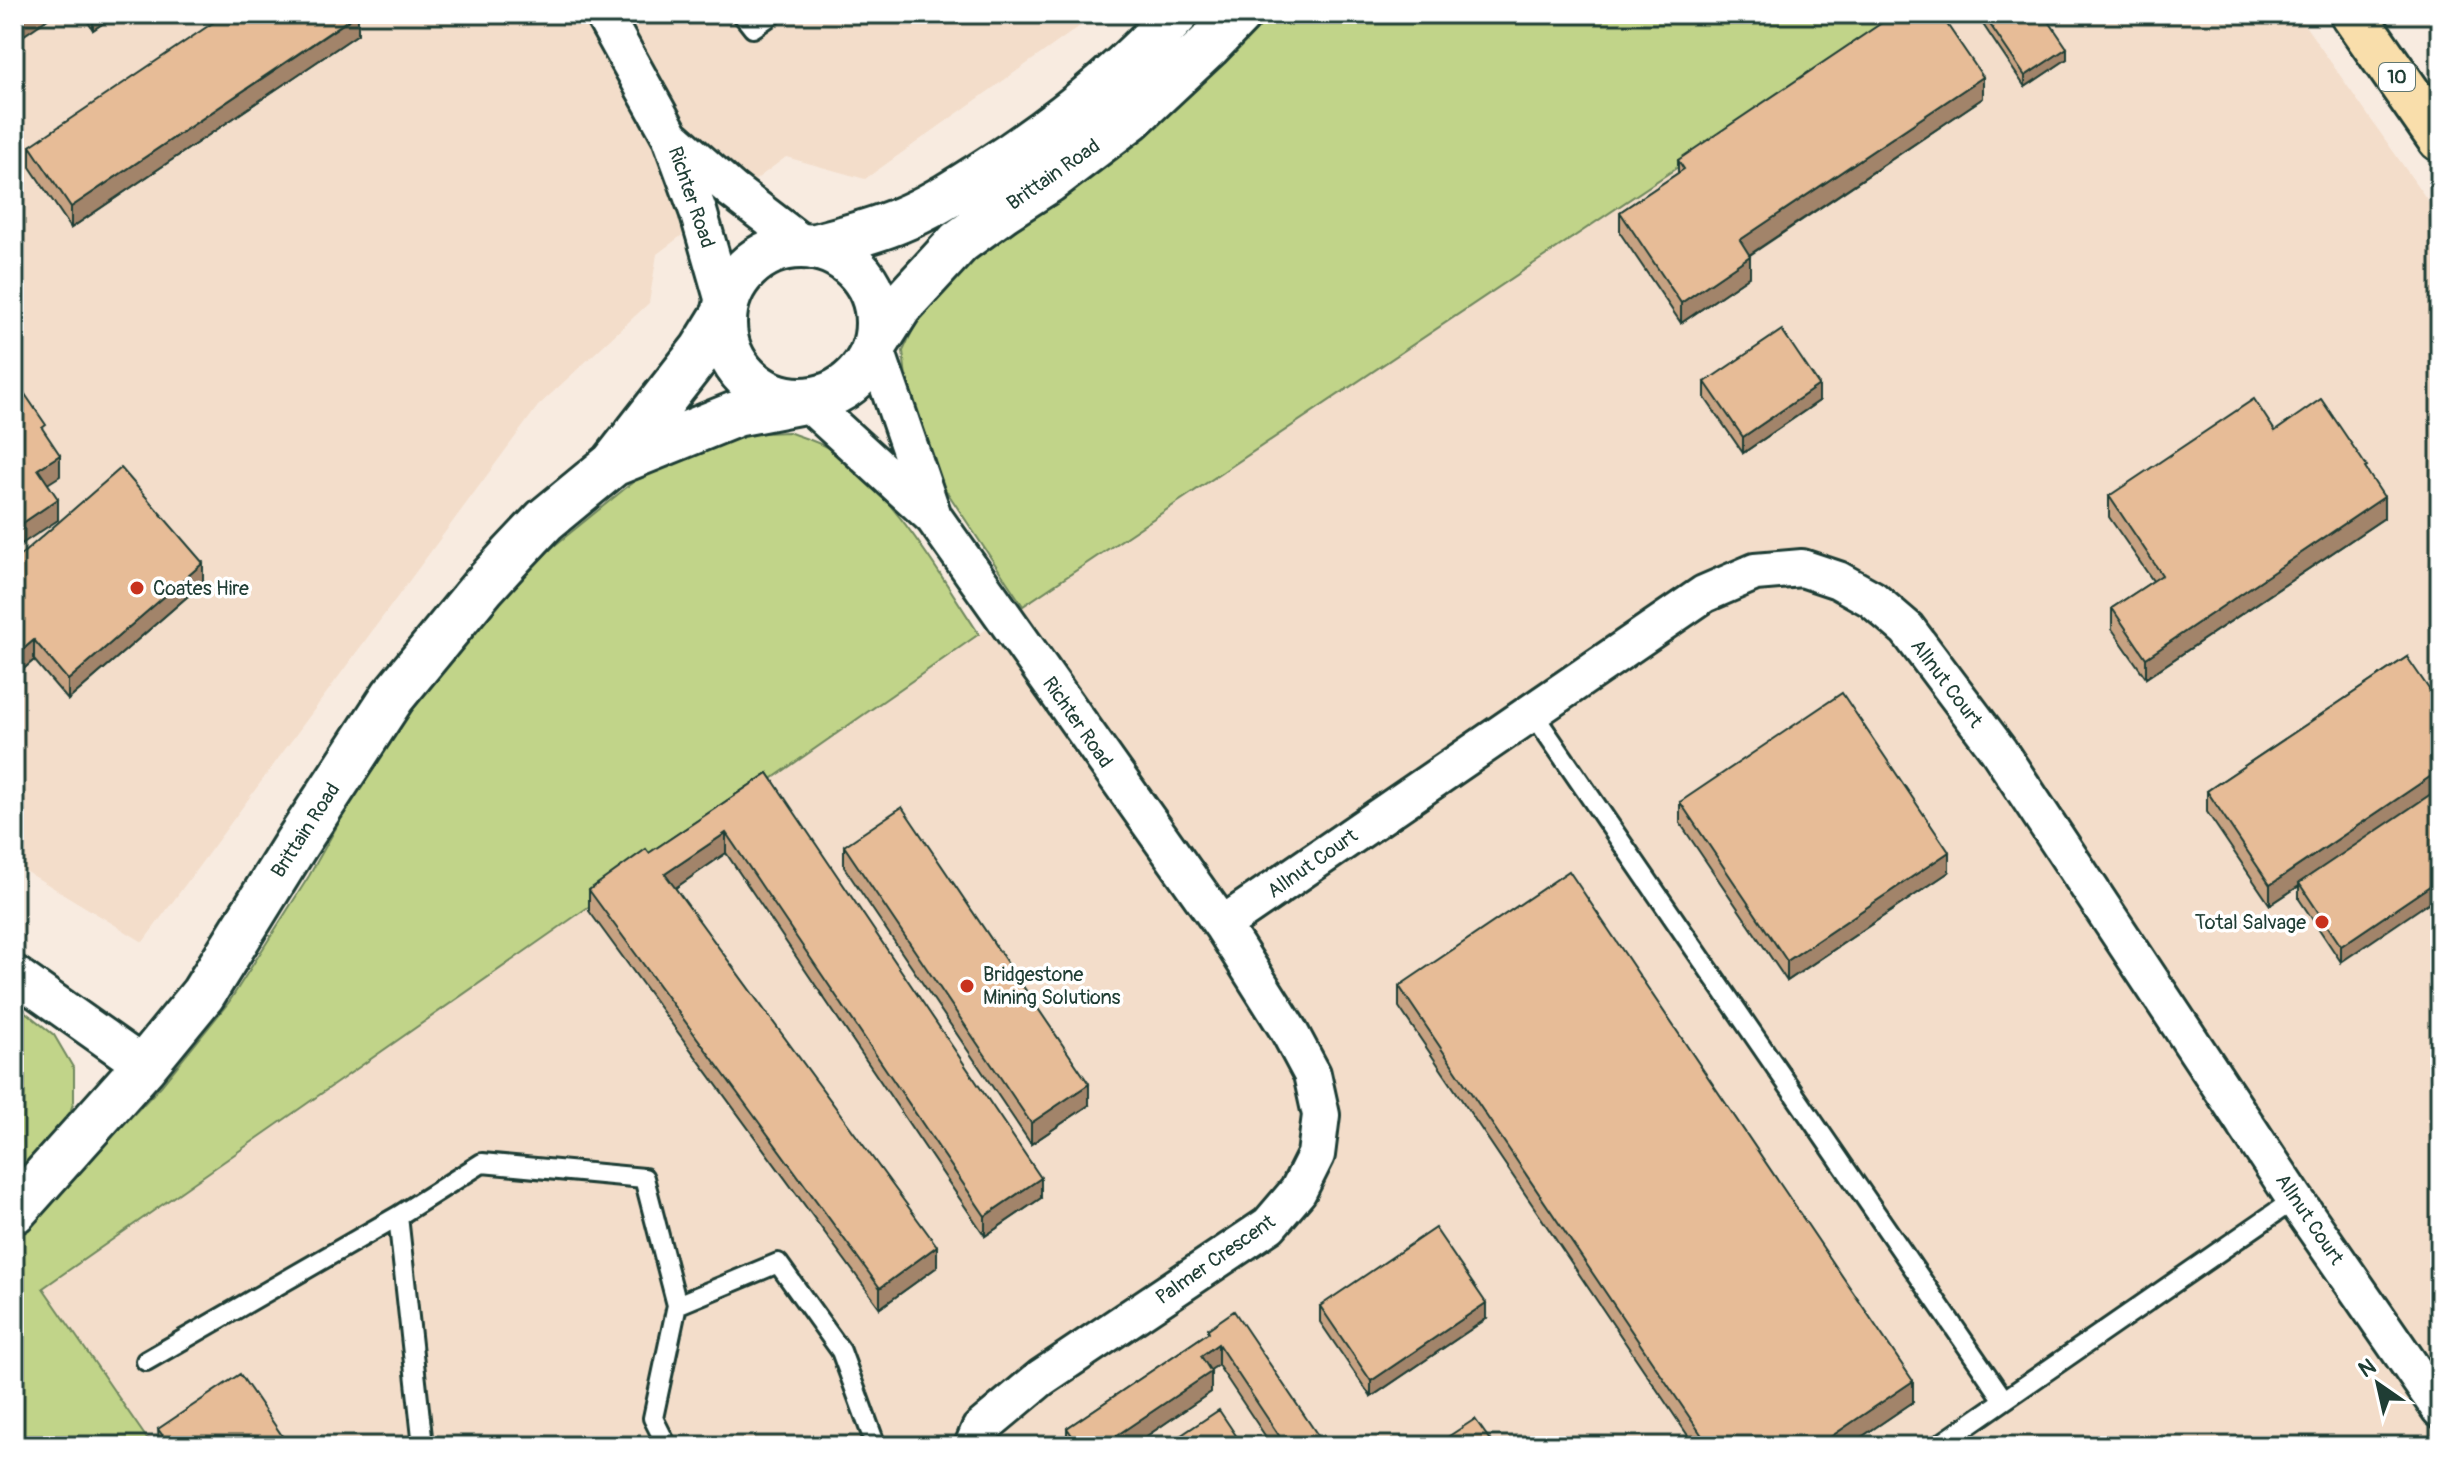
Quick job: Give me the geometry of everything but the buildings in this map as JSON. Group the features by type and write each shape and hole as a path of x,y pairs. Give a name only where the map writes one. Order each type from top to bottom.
{"highway":[{"name":"10","path":"2353,14 2440,139"}],"main road":[{"name":"Brittain Road","path":"809,246 855,236 900,220 945,197 1075,111 1137,55 1176,14"},
{"name":"Brittain Road","path":"876,344 900,306 959,242 1048,181 1131,118 1239,14"},
{"path":"809,246 837,254 858,269 872,291 879,315 876,344 865,368 849,385 828,397 803,401 775,397 752,384 735,365 725,342 724,310 734,285 746,268 764,255 784,248 809,246"},
{"name":"Brittain Road","path":"14,1211 144,1066 203,994 393,696 482,588 545,520 613,464 702,350 724,310"},
{"name":"Brittain Road","path":"613,464 736,414 803,401"}],"street":[{"name":"Richter Road","path":"603,14 670,135 698,211 724,310"},
{"name":"Richter Road","path":"670,135 732,190 809,246"},
{"name":"Richter Road","path":"876,344 934,518"},
{"name":"Richter Road","path":"803,401 934,518 1222,925"},
{"name":"Allnut Court","path":"1222,925 1704,594 1755,572 1802,568 1838,580 1872,599 1907,629 1998,750 2295,1199 2440,1409"},
{"name":"Palmer Crescent","path":"973,1446 980,1429 1041,1378 1269,1225 1298,1191 1316,1155 1321,1115 1312,1074 1289,1031 1222,925"},
{"path":"14,974 144,1066"}],"lane":[{"path":"742,14 753,28 773,14"},
{"path":"1532,712 2004,1400"},
{"path":"146,1361 398,1216 482,1163 644,1178 677,1305 653,1418 667,1446"},
{"path":"1938,1446 2295,1199"},
{"path":"398,1216 423,1446"},
{"path":"677,1305 778,1263 841,1351 876,1446"}],"shaded area":[{"path":"14,14 1097,14 865,179 786,157 657,254 649,303 538,406 143,942 14,864"},
{"path":"1906,14 2297,14 2440,218 2440,1446 150,1446 43,1288 979,634"}],"green space":[{"path":"1261,14 1906,14 1023,606 937,477 910,412 903,351 928,297 975,249 1202,76"},
{"path":"788,432 828,448 873,487 930,558 979,634 43,1288 152,1446 14,1446 14,1239 161,1086 229,1002 309,876 373,762 451,657 549,550 638,478 689,452 741,434"},
{"path":"14,1003 54,1035 74,1069 74,1101 63,1132 14,1179"}],"place":[{"name":"Coates Hire","path":"137,588"},
{"name":"Total Salvage","path":"2322,922"},
{"name":"Bridgestone Mining Solutions","path":"967,986"}]}
